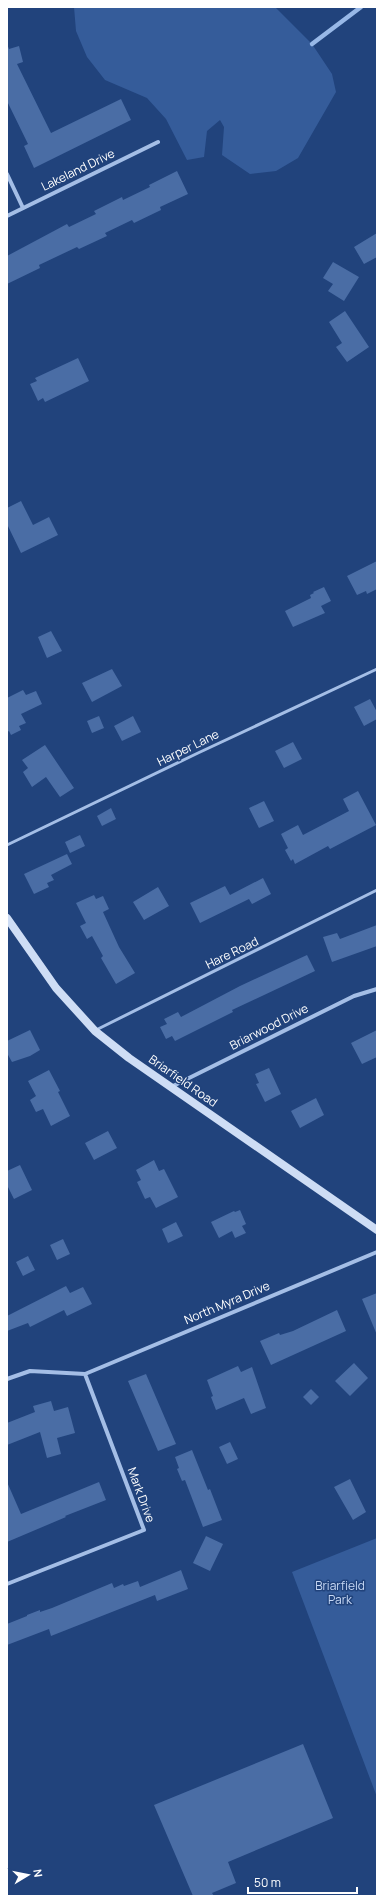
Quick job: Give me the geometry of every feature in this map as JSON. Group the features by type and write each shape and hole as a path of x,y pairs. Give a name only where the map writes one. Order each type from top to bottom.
{"main road":[{"name":"Briarfield Road","path":"7,918 56,988 95,1031 129,1058 377,1230"}],"street":[{"name":"Lakeland Drive","path":"7,216 158,142"},
{"path":"7,174 23,208"},
{"name":"Briarwood Drive","path":"171,1087 354,996 377,989"},
{"name":"North Myra Drive","path":"85,1374 377,1252"},
{"path":"7,1379 30,1371 85,1374"},
{"name":"Mark Drive","path":"7,1584 144,1530 85,1374"}],"lane":[{"name":"Harper Lane","path":"7,845 377,669"},
{"name":"Hare Road","path":"95,1031 377,890"}],"green space":[{"path":"74,7 275,7 312,44 332,74 336,92 298,158 276,171 250,174 222,155 224,127 220,120 207,131 204,157 187,160 166,119 147,98 105,80 87,57 76,31"},
{"name":"Briarfield Park","path":"377,1538 377,1797 292,1572"}],"building":[{"path":"7,44 9,49 19,46 23,62 17,64 51,133 121,99 131,120 34,168 24,146 28,144 7,101"},
{"path":"177,171 188,194 160,207 161,210 134,223 132,220 105,233 107,236 79,249 77,247 39,265 40,268 7,284 7,256 67,224 69,227 96,214 94,211 122,197 123,200 150,187 149,185"},
{"path":"377,233 377,257 364,264 354,247"},
{"path":"333,262 359,277 344,301 328,291 333,284 323,278"},
{"path":"345,311 369,347 347,362 336,347 342,343 329,322"},
{"path":"78,358 89,381 45,402 43,398 38,401 30,384 37,381 35,378"},
{"path":"21,501 33,525 49,517 58,535 21,553 7,524 7,508"},
{"path":"377,561 377,589 367,594 366,591 357,595 347,576"},
{"path":"324,587 331,601 321,606 325,613 293,627 285,611 311,598 310,595 314,593 313,592"},
{"path":"51,631 62,651 47,658 38,637"},
{"path":"112,669 122,686 92,702 82,683"},
{"path":"23,690 26,695 36,691 42,704 21,714 26,723 19,726 21,730 11,735 9,731 7,732 7,698"},
{"path":"370,699 377,712 377,719 364,726 354,707"},
{"path":"99,716 104,728 92,733 87,721"},
{"path":"133,716 141,732 122,741 114,726"},
{"path":"293,742 302,759 284,768 275,751"},
{"path":"45,745 74,788 60,797 46,777 32,787 23,772 28,768 22,760"},
{"path":"358,791 376,825 330,849 328,846 295,864 293,859 291,861 285,850 288,848 281,834 298,825 303,835 349,811 343,799"},
{"path":"264,801 274,821 259,828 249,808"},
{"path":"111,808 116,819 102,826 97,816"},
{"path":"80,835 85,846 70,853 65,842"},
{"path":"67,854 72,864 51,875 54,880 47,883 49,887 34,894 24,874"},
{"path":"263,878 271,894 252,904 249,899 200,923 190,903 225,886 230,895"},
{"path":"158,887 169,906 144,920 133,902"},
{"path":"94,895 96,899 103,896 109,909 103,912 119,947 135,973 116,984 101,958 103,956 92,936 87,939 80,926 86,923 76,903"},
{"path":"377,925 377,946 332,962 323,937 337,933 340,939"},
{"path":"307,955 315,971 232,1010 233,1012 175,1041 172,1036 166,1039 160,1027 167,1024 164,1019 178,1012 181,1017 240,986"},
{"path":"30,1030 40,1050 30,1056 12,1062 7,1053 7,1041"},
{"path":"377,1030 377,1057 362,1064 351,1043"},
{"path":"269,1068 281,1094 265,1102 256,1084 259,1083 255,1074"},
{"path":"49,1070 60,1091 58,1092 70,1116 51,1126 43,1109 36,1112 30,1100 36,1096 28,1081"},
{"path":"316,1098 324,1115 300,1128 291,1111"},
{"path":"108,1131 117,1148 94,1160 85,1143"},
{"path":"154,1160 159,1171 164,1169 178,1197 156,1208 150,1197 145,1199 137,1182 141,1180 136,1170"},
{"path":"20,1165 32,1190 14,1199 7,1185 7,1171"},
{"path":"240,1210 246,1224 242,1226 246,1233 235,1238 232,1231 219,1238 211,1222 234,1211"},
{"path":"176,1222 183,1236 168,1243 162,1229"},
{"path":"63,1239 70,1254 57,1260 50,1245"},
{"path":"28,1256 35,1270 23,1276 16,1262"},
{"path":"66,1286 70,1293 83,1287 92,1304 67,1316 64,1310 30,1327 28,1323 7,1331 7,1316"},
{"path":"377,1293 377,1335 362,1299"},
{"path":"337,1310 346,1331 271,1365 260,1341 279,1333 280,1335 293,1331"},
{"path":"354,1363 368,1378 350,1396 335,1381"},
{"path":"238,1366 241,1372 252,1367 266,1408 251,1414 244,1398 216,1410 207,1380"},
{"path":"146,1374 176,1444 158,1451 128,1381"},
{"path":"311,1389 319,1397 311,1405 303,1397"},
{"path":"51,1401 54,1411 68,1407 75,1433 57,1438 61,1454 47,1458 40,1432 7,1445 7,1423 35,1412 33,1406"},
{"path":"230,1442 238,1459 227,1464 219,1447"},
{"path":"192,1450 222,1520 203,1527 185,1480 182,1481 177,1469 179,1468 175,1457"},
{"path":"350,1479 366,1512 353,1520 334,1487"},
{"path":"7,1482 21,1514 99,1482 106,1500 65,1516 66,1517 7,1542"},
{"path":"206,1536 223,1544 210,1571 193,1563"},
{"path":"181,1570 188,1589 157,1601 155,1595 51,1636 49,1629 7,1645 7,1624 27,1615 40,1610 40,1612 52,1608 112,1583 114,1588 123,1584 124,1586 138,1581 140,1587"},
{"path":"303,1744 333,1818 228,1862 236,1883 212,1893 214,1896 193,1896 154,1805"}],"waterway":[{"path":"312,44 361,7"}]}
